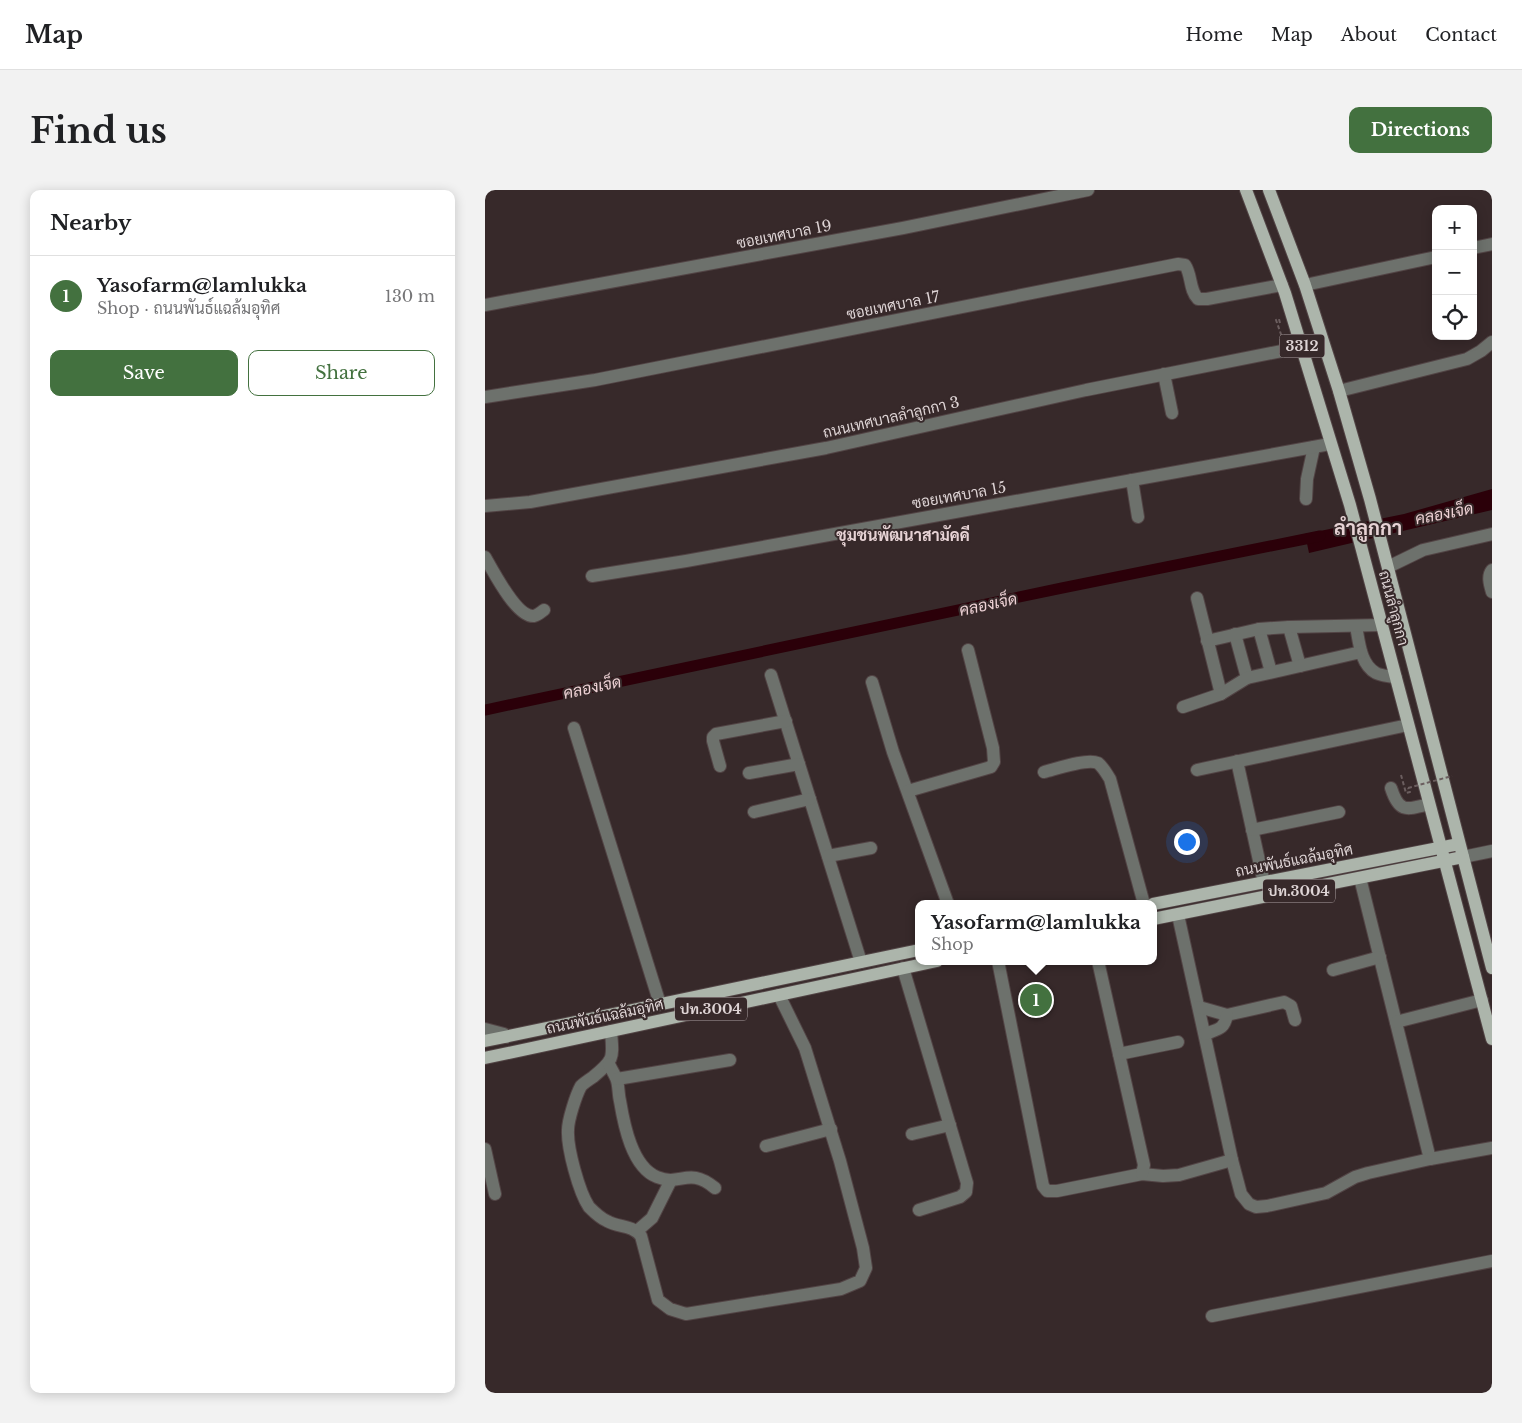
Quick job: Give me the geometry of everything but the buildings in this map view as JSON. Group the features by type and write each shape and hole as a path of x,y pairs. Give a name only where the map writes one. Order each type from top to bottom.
{"main road":[{"name":"ถนนลำลูกกา","path":"1246,190 1282,285 1350,505 1492,1040"},
{"name":"ถนนลำลูกกา","path":"1269,190 1305,285 1339,391 1370,499 1492,968"},
{"name":"ปท.3004","path":"1440,848 1459,844"},
{"name":"ถนนพันธ์แฉล้มอุทิศ","path":"1157,903 1440,848"},
{"name":"ปท.3004","path":"1444,862 1463,857"},
{"name":"ถนนพันธ์แฉล้มอุทิศ","path":"1157,919 1444,862"},
{"name":"ถนนพันธ์แฉล้มอุทิศ","path":"485,1041 915,951"},
{"name":"ถนนพันธ์แฉล้มอุทิศ","path":"485,1058 918,965"}],"street":[{"name":"ซอยเทศบาล 19","path":"485,305 903,228 1088,190"},
{"path":"1477,247 1492,244"},
{"path":"1305,285 1432,258"},
{"name":"ซอยเทศบาล 17","path":"485,397 595,380 1178,264 1185,265 1188,269 1194,295 1198,299 1282,285"},
{"path":"1339,391 1467,359 1481,352 1492,342"},
{"name":"ถนนเทศบาลลำลูกกา 3","path":"485,506 530,502 826,448 1086,390 1302,347"},
{"path":"1164,374 1172,413"},
{"name":"ซอยเทศบาล 15","path":"592,576 686,562 1330,444"},
{"path":"1306,499 1307,479 1314,447"},
{"path":"1132,480 1138,517"},
{"path":"1388,565 1423,550 1492,534"},
{"path":"485,557 508,595 523,612 537,616 544,610"},
{"path":"1492,570 1489,581 1492,592"},
{"path":"1197,598 1221,694"},
{"path":"1207,641 1259,629 1381,625"},
{"path":"1356,626 1361,652 1369,666 1376,673 1396,678"},
{"path":"1289,627 1300,666"},
{"path":"1259,629 1271,672"},
{"path":"1235,634 1247,678"},
{"path":"908,791 991,767 994,762 993,748 968,650"},
{"path":"1183,707 1221,694 1247,678 1361,652"},
{"path":"771,675 861,962"},
{"path":"872,682 893,752 947,900"},
{"path":"720,766 713,741 713,737 716,734 786,721"},
{"path":"1197,770 1408,725"},
{"path":"574,728 660,1004"},
{"path":"1237,761 1264,883"},
{"path":"1044,772 1085,762 1097,762 1103,768 1110,779 1143,900"},
{"path":"749,773 799,764"},
{"path":"1391,788 1395,801 1401,807 1408,809 1429,804"},
{"path":"754,812 810,799"},
{"path":"1252,830 1339,812"},
{"path":"828,856 871,848"},
{"path":"1463,857 1492,851"},
{"path":"1360,878 1430,1159"},
{"path":"1178,915 1232,1160 1241,1194 1249,1204 1256,1207 1267,1206 1326,1193 1355,1177 1430,1159 1492,1148"},
{"path":"1333,970 1380,958"},
{"path":"998,965 1043,1186 1047,1191 1057,1191 1142,1174 1179,1175 1232,1160"},
{"path":"1099,965 1144,1165 1142,1174"},
{"path":"903,968 967,1183 966,1192 960,1197 919,1210"},
{"path":"611,1031 613,1052 609,1064 581,1086 573,1108 568,1130 571,1155 578,1181 590,1207 607,1222 630,1227 641,1236 658,1300 670,1309 686,1314 841,1289 860,1281 867,1268 863,1248 831,1129 805,1048 779,995"},
{"path":"1396,1022 1482,1000"},
{"path":"1199,1007 1227,1015 1284,1002 1291,1006 1295,1020"},
{"path":"1205,1034 1221,1028 1225,1024 1227,1015"},
{"path":"485,1029 504,1034 506,1037"},
{"path":"1119,1054 1178,1042"},
{"path":"617,1079 730,1060"},
{"path":"609,1064 617,1079 619,1099 635,1156 646,1169 657,1177 671,1180 693,1176 705,1180 715,1188"},
{"path":"911,1134 949,1125"},
{"path":"766,1146 831,1129"},
{"path":"485,1149 495,1194"},
{"path":"637,1231 652,1218 671,1180"},
{"path":"1211,1316 1492,1261"}],"path":[{"path":"1281,323 1278,319 1284,342"},
{"path":"1401,775 1406,793 1409,792 1408,788 1452,776"}],"water":[{"path":"1492,489 1492,510 1309,553 1305,534 1404,514"}],"waterway":[{"name":"คลองเจ็ด","path":"485,710 1062,588 1320,536"}],"place":[{"name":"Yasofarm@lamlukka","path":"1036,1000"}],"district":[{"name":"ลำลูกกา","path":"1368,528"},
{"name":"ชุมชนพัฒนาสามัคคี","path":"903,535"}]}
